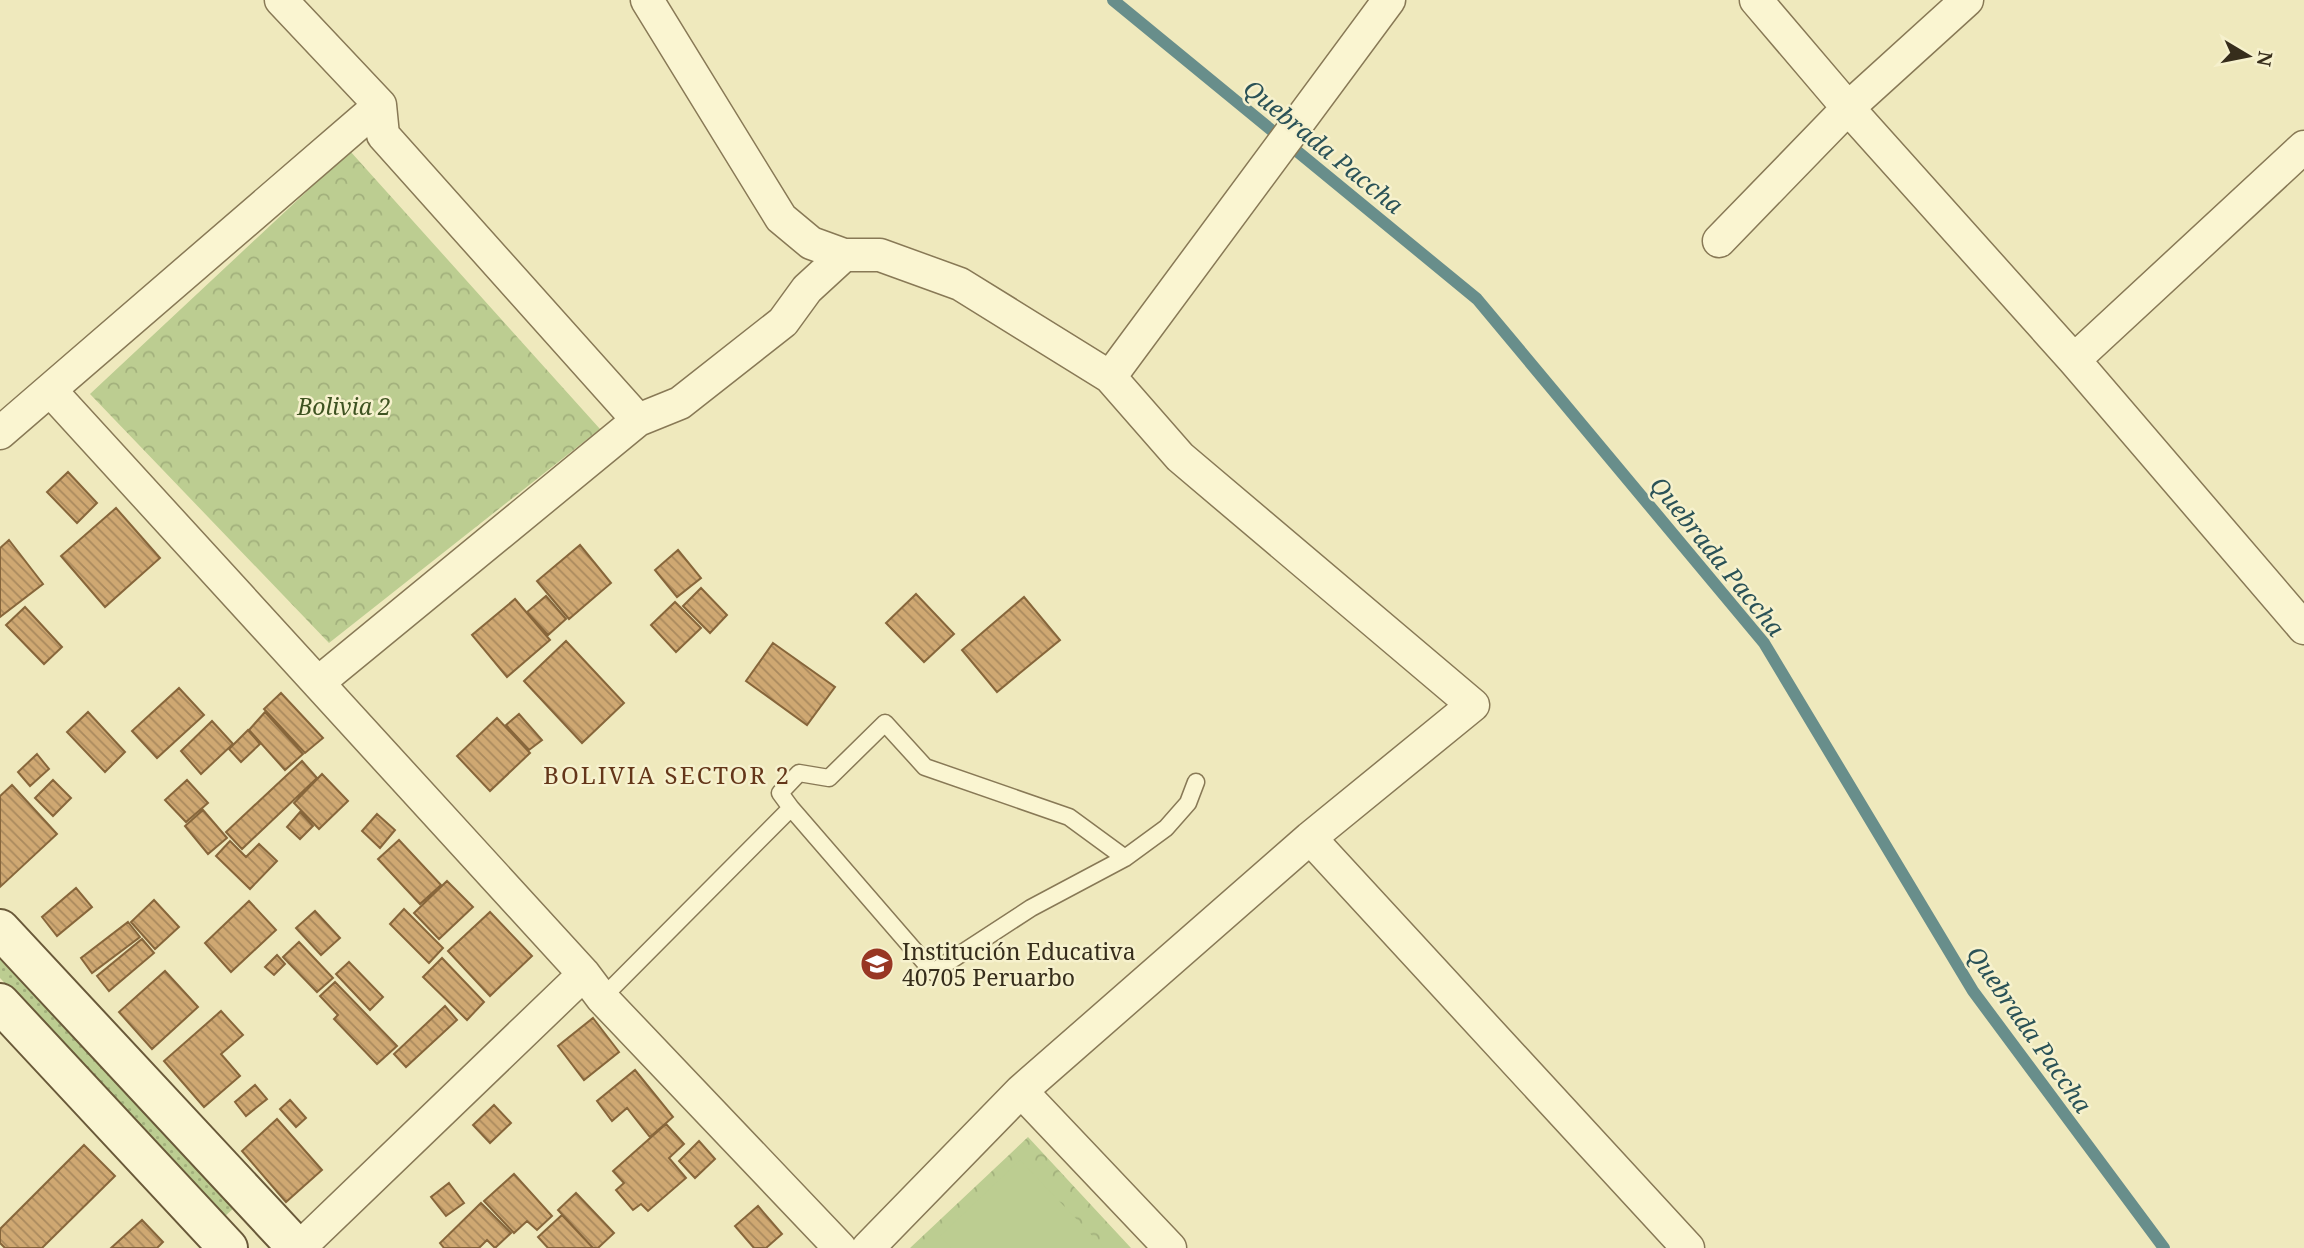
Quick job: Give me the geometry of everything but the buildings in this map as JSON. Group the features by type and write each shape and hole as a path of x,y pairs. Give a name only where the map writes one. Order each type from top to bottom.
{"main road":[{"path":"0,929 298,1248"},
{"path":"0,1003 228,1248"}],"street":[{"path":"281,0 380,105 383,135 638,420"},
{"path":"647,0 781,218 811,243 844,255 880,256 960,284 1110,377 1180,457 1473,705 1310,838 1021,1091 868,1248"},
{"path":"1110,377 1390,0"},
{"path":"1756,0 1848,108 2074,360 2304,628"},
{"path":"1719,241 1848,108 1967,0"},
{"path":"0,433 380,105"},
{"path":"2074,360 2304,147"},
{"path":"319,682 638,420 680,403 783,322 807,289 844,255"},
{"path":"50,390 319,682 593,986 840,1248"},
{"path":"1310,838 1688,1248"},
{"path":"298,1248 593,986"},
{"path":"1021,1091 1170,1248"}],"lane":[{"path":"1125,858 1069,817 925,767 885,723 829,778 799,773 780,793 933,972 1031,908 1125,858 1166,828 1188,803 1196,782"},
{"path":"593,986 791,807"}],"green space":[{"name":"Bolivia 2","path":"350,151 600,429 329,643 90,394"},
{"path":"0,953 235,1207 223,1218 0,978"},
{"path":"1028,1137 1131,1248 910,1248"},
{"path":"1020,1160 1104,1248 951,1248 940,1236"}],"waterway":[{"name":"Quebrada Paccha","path":"1113,0 1477,299 1764,643 1973,991 2164,1248"}],"place":[{"name":"Institución Educativa 40705 Peruarbo","path":"877,964"}],"district":[{"name":"BOLIVIA SECTOR 2","path":"667,774"}]}
